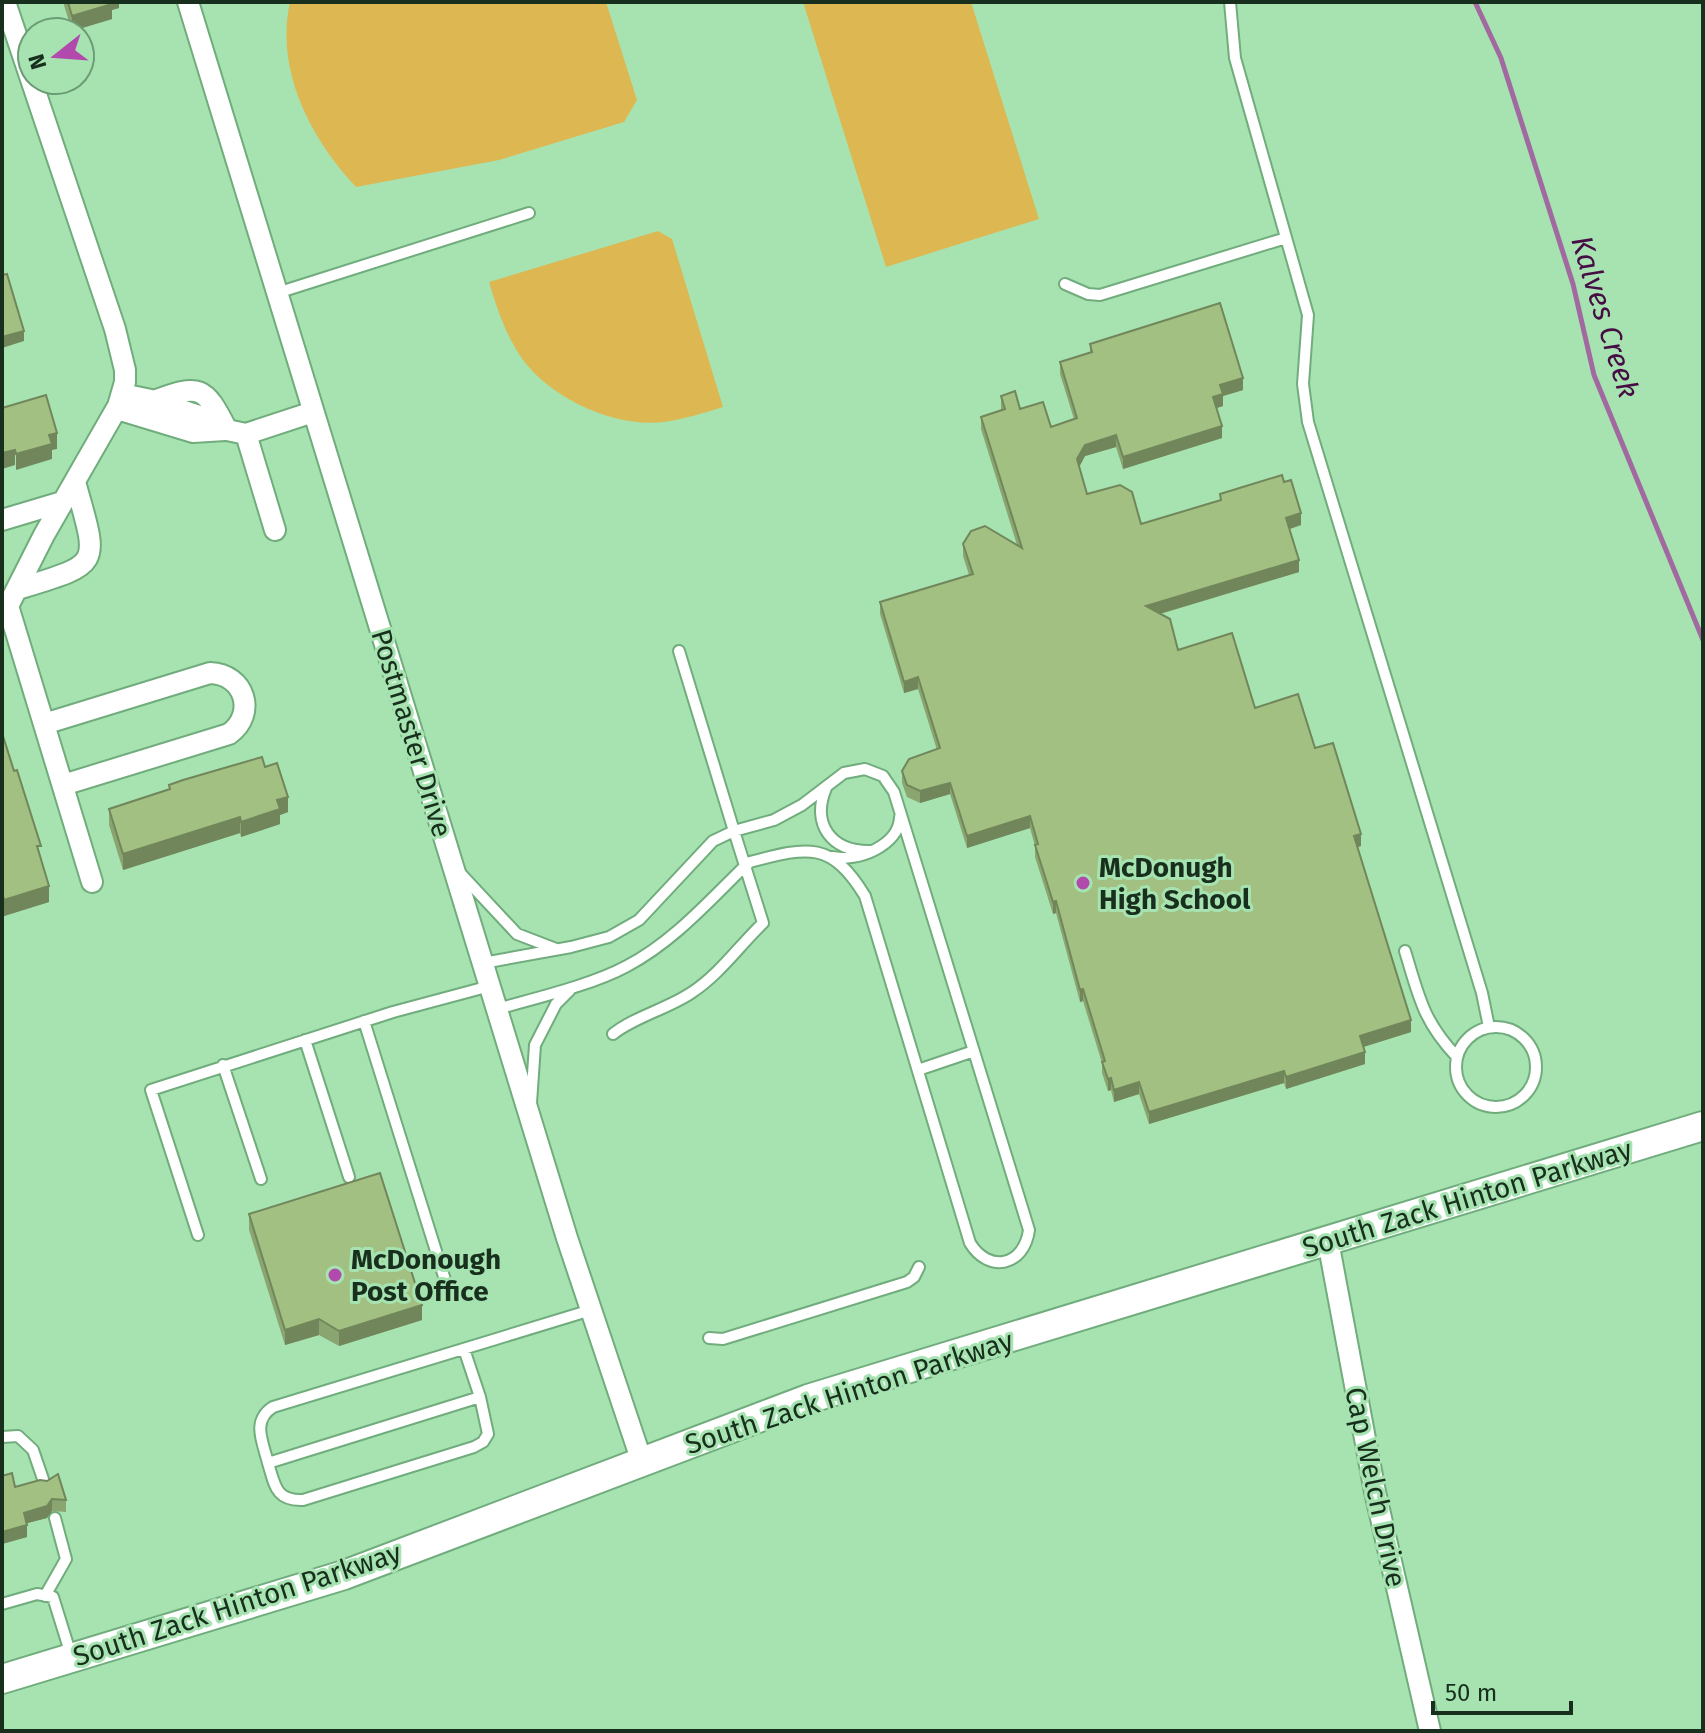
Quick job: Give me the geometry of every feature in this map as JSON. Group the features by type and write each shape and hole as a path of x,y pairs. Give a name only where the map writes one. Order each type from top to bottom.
{"main road":[{"name":"South Zack Hinton Parkway","path":"2,1679 344,1575 808,1399 1703,1126"}],"street":[{"path":"5,2 125,370 120,401 62,502 9,604 92,882"},
{"name":"Postmaster Drive","path":"188,2 530,1117 642,1462"},
{"path":"120,401 154,401 236,432 275,530"},
{"path":"120,401 193,432 236,432 313,412"},
{"path":"9,604 72,572 88,558 91,537 75,482"},
{"path":"2,520 62,502"},
{"path":"44,724 210,673 231,679 244,695 243,718 229,734 63,785"},
{"name":"Cap Welch Drive","path":"1328,1241 1375,1492 1430,1731"}],"lane":[{"path":"1230,2 1235,58 1308,315 1303,384 1308,422 1482,993 1489,1027"},
{"path":"277,293 529,213"},
{"path":"1065,284 1088,294 1100,295 1286,238"},
{"path":"613,1034 623,1026 691,993 763,923 679,651"},
{"path":"483,963 558,950 609,937 639,920 713,841 734,831 774,820 802,805 826,786 844,773 865,769 883,776 894,792 1029,1230 1027,1244 1019,1255 1006,1261 991,1262 978,1256 970,1243 865,896 821,820 819,808 826,786"},
{"path":"497,1009 627,967 682,927 750,862 797,850 842,858 871,851 886,842 893,833 900,823 900,811"},
{"path":"828,836 848,849 871,851"},
{"path":"830,856 849,870"},
{"path":"452,863 517,934 558,950"},
{"path":"1405,951 1424,1014 1436,1035 1457,1057"},
{"path":"198,1235 151,1090 364,1021 490,986"},
{"path":"530,1117 535,1045 556,1004 574,986"},
{"path":"364,1021 446,1283"},
{"path":"1489,1027 1514,1032 1532,1049 1535,1075 1524,1097 1513,1104 1499,1108 1476,1103 1460,1087 1456,1072 1457,1057 1469,1037 1489,1027"},
{"path":"305,1040 349,1177"},
{"path":"918,1070 974,1051"},
{"path":"223,1065 261,1179"},
{"path":"709,1338 723,1339 907,1282 919,1267"},
{"path":"464,1349 488,1434 483,1442 303,1500 292,1501 282,1497 276,1488 260,1434 260,1420 264,1412 273,1407 591,1310"},
{"path":"268,1463 480,1397"},
{"path":"2,1437 18,1436 33,1450 45,1485"},
{"path":"45,1596 66,1559 55,1518"},
{"path":"2,1604 37,1594 53,1597 71,1657"}],"shaded area":[{"path":"290,2 606,2 637,100 624,122 499,160 356,187 324,147 300,102 288,53"},
{"path":"803,2 971,2 1039,219 886,267"},
{"path":"658,231 672,239 723,407 686,418 645,423 586,408 550,387 535,374 512,341 489,282"}],"building":[{"path":"68,2 112,4 72,16"},
{"path":"7,274 24,331 2,337 2,275"},
{"path":"1220,303 1243,378 1220,385 1223,394 1213,397 1222,426 1123,457 1116,435 1085,445 1077,459 1087,494 1120,485 1132,492 1141,524 1221,500 1220,494 1282,475 1284,482 1291,480 1301,513 1286,518 1299,560 1146,606 1170,619 1178,650 1232,633 1255,708 1298,694 1315,748 1333,743 1361,834 1354,836 1411,1020 1360,1036 1365,1052 1286,1077 1284,1071 1149,1112 1139,1082 1114,1090 1111,1078 1108,1079 1056,901 1053,902 1035,845 1038,844 1030,816 967,836 950,783 920,791 907,785 902,771 909,759 940,748 918,677 904,682 880,602 973,574 963,544 971,531 985,526 1022,548 981,417 1005,409 1001,396 1015,391 1020,409 1043,402 1051,427 1077,418 1060,362 1092,352 1090,344"},
{"path":"46,395 57,433 49,435 52,444 16,454 15,450 2,453 2,408"},
{"path":"3,736 41,846 37,846 49,886 4,900 2,892"},
{"path":"262,757 265,767 277,763 288,797 277,800 280,809 241,822 240,817 123,854 109,809 170,789 169,785 183,780"},
{"name":"McDonough Post Office","path":"380,1173 422,1305 339,1331 319,1319 285,1330 249,1214"},
{"path":"12,1473 15,1487 47,1481 58,1474 66,1500 52,1499 47,1506 24,1513 27,1525 2,1532 2,1476"}],"waterway":[{"name":"Kalves Creek","path":"1475,2 1501,58 1573,284 1594,375 1703,640"}],"place":[{"name":"McDonugh High School","path":"1083,883"},
{"name":"McDonough Post Office","path":"335,1275"}]}
